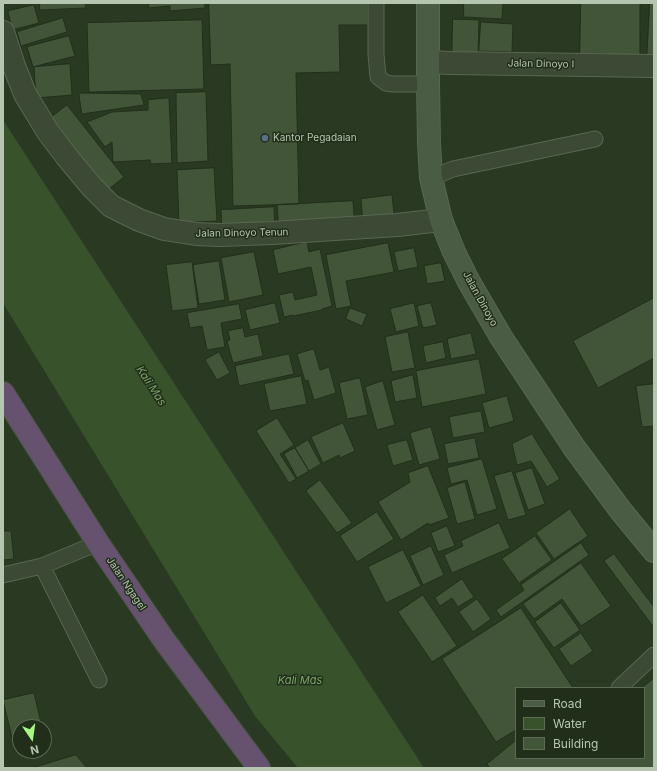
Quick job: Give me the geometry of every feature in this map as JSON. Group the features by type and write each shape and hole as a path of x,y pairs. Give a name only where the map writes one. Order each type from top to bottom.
{"highway":[{"name":"Jalan Ngagel","path":"3,394 98,543 164,640 259,768"}],"main road":[{"name":"Jalan Dinoyo","path":"428,3 429,143 432,178 441,220 454,252 501,337 573,446 621,511 654,551"}],"street":[{"name":"Jalan Dinoyo Tenun","path":"3,32 14,66 26,94 48,132 66,157 111,206 140,220 164,229 196,234 220,235 382,226 441,220"},
{"name":"Jalan Dinoyo I","path":"428,62 654,66"}],"lane":[{"path":"376,3 376,54 378,77 386,83 393,84 428,84"},
{"path":"432,178 453,169 595,138"},
{"path":"3,575 42,566 98,543"},
{"path":"42,566 99,680"},
{"path":"620,687 654,655"}],"water":[{"name":"Kali Mas","path":"3,120 424,768 298,768 255,716 3,303"}],"building":[{"path":"40,3 85,3 86,8 40,10"},
{"path":"149,3 205,3 205,8 170,11 170,6 149,8"},
{"name":"Kantor Pegadaian","path":"209,3 368,3 368,25 339,25 340,72 296,73 299,204 233,206 230,64 211,65"},
{"path":"464,3 503,3 502,19 464,17"},
{"path":"581,3 640,3 640,55 580,54"},
{"path":"650,3 654,3 654,57 647,57"},
{"path":"34,5 39,23 12,30 8,11"},
{"path":"63,18 67,32 21,46 17,32"},
{"path":"453,19 479,20 478,55 452,55"},
{"path":"202,20 204,89 89,92 87,23"},
{"path":"481,22 513,24 512,52 479,51"},
{"path":"69,36 75,56 33,67 27,47"},
{"path":"70,64 72,95 36,98 34,67"},
{"path":"206,92 208,161 177,163 176,93"},
{"path":"79,93 141,94 144,105 82,114"},
{"path":"169,98 172,163 151,164 150,160 113,162 112,142 105,147 87,122 112,112 148,110 148,100"},
{"path":"67,105 124,177 105,192 48,120"},
{"path":"214,168 217,221 179,223 177,170"},
{"path":"392,195 395,222 363,225 361,199"},
{"path":"353,201 355,226 279,230 277,205"},
{"path":"274,207 275,231 222,234 221,210"},
{"path":"307,242 309,252 320,249 332,306 322,310 284,317 279,295 293,292 295,300 317,295 311,267 278,274 273,250"},
{"path":"388,243 394,272 346,281 351,306 336,309 326,255"},
{"path":"414,248 418,267 398,271 394,252"},
{"path":"254,252 263,295 229,302 221,258"},
{"path":"219,261 225,300 199,304 193,265"},
{"path":"192,262 198,308 172,311 166,265"},
{"path":"441,263 445,281 427,284 424,266"},
{"path":"654,298 654,358 598,388 573,341"},
{"path":"275,303 280,323 250,330 245,310"},
{"path":"414,303 419,326 396,332 390,309"},
{"path":"431,303 437,325 423,328 417,306"},
{"path":"239,304 242,319 221,323 225,347 207,350 202,326 190,328 187,313"},
{"path":"350,308 367,314 362,326 346,319"},
{"path":"243,328 245,337 258,334 263,356 233,363 227,341 230,340 228,331"},
{"path":"408,332 415,368 392,372 385,337"},
{"path":"471,333 476,354 451,359 447,339"},
{"path":"443,342 446,358 426,363 423,346"},
{"path":"314,349 320,370 329,367 336,393 314,400 308,380 305,381 297,354"},
{"path":"219,352 230,373 217,380 205,360"},
{"path":"289,354 294,374 239,386 235,366"},
{"path":"479,359 486,394 422,407 416,371"},
{"path":"413,375 417,398 395,402 391,381"},
{"path":"301,376 307,404 270,411 264,384"},
{"path":"360,378 368,415 347,419 339,383"},
{"path":"383,381 395,425 377,430 365,387"},
{"path":"654,384 654,426 642,427 636,386"},
{"path":"507,396 514,421 489,428 482,403"},
{"path":"481,411 485,432 453,438 449,417"},
{"path":"277,418 294,445 280,454 296,479 289,483 256,431"},
{"path":"343,423 355,451 340,458 339,455 323,463 311,437"},
{"path":"431,427 440,459 419,465 410,433"},
{"path":"532,434 560,479 547,487 531,461 517,465 512,444"},
{"path":"475,438 479,458 448,464 444,444"},
{"path":"308,440 321,464 309,471 295,448"},
{"path":"407,440 413,460 393,466 387,445"},
{"path":"295,448 309,471 297,478 284,454"},
{"path":"482,459 497,509 477,515 467,480 451,484 447,468"},
{"path":"428,466 449,518 429,525 428,523 401,540 378,502 410,482 408,473"},
{"path":"532,468 545,504 528,510 515,473"},
{"path":"512,471 526,515 508,520 494,476"},
{"path":"320,480 352,523 337,533 306,491"},
{"path":"465,482 475,519 457,524 447,488"},
{"path":"570,509 588,536 554,559 536,533"},
{"path":"377,512 394,539 357,562 340,536"},
{"path":"499,523 510,548 452,573 444,555 463,546 461,541"},
{"path":"447,526 455,546 438,552 431,533"},
{"path":"3,531 11,531 14,559 3,560"},
{"path":"535,536 552,560 519,583 502,559"},
{"path":"581,543 589,555 501,617 496,610 524,590 521,585"},
{"path":"431,546 444,575 423,585 410,556"},
{"path":"403,550 421,586 386,603 368,567"},
{"path":"614,554 654,607 654,623 652,625 604,561"},
{"path":"581,563 611,606 581,626 562,599 534,619 523,604"},
{"path":"462,579 474,597 458,607 452,598 440,606 435,598"},
{"path":"423,595 457,646 432,662 398,612"},
{"path":"477,599 491,619 473,632 459,612"},
{"path":"561,603 580,630 554,648 535,622"},
{"path":"521,608 572,687 515,687 515,731 496,742 442,659"},
{"path":"581,633 593,651 571,666 559,649"},
{"path":"654,678 654,768 490,768 487,764 515,741 515,759 645,759 645,687 643,687"},
{"path":"34,693 40,719 12,719 12,738 3,700"},
{"path":"76,755 87,768 32,768"}],"place":[{"name":"Kantor Pegadaian","path":"265,138"}]}
